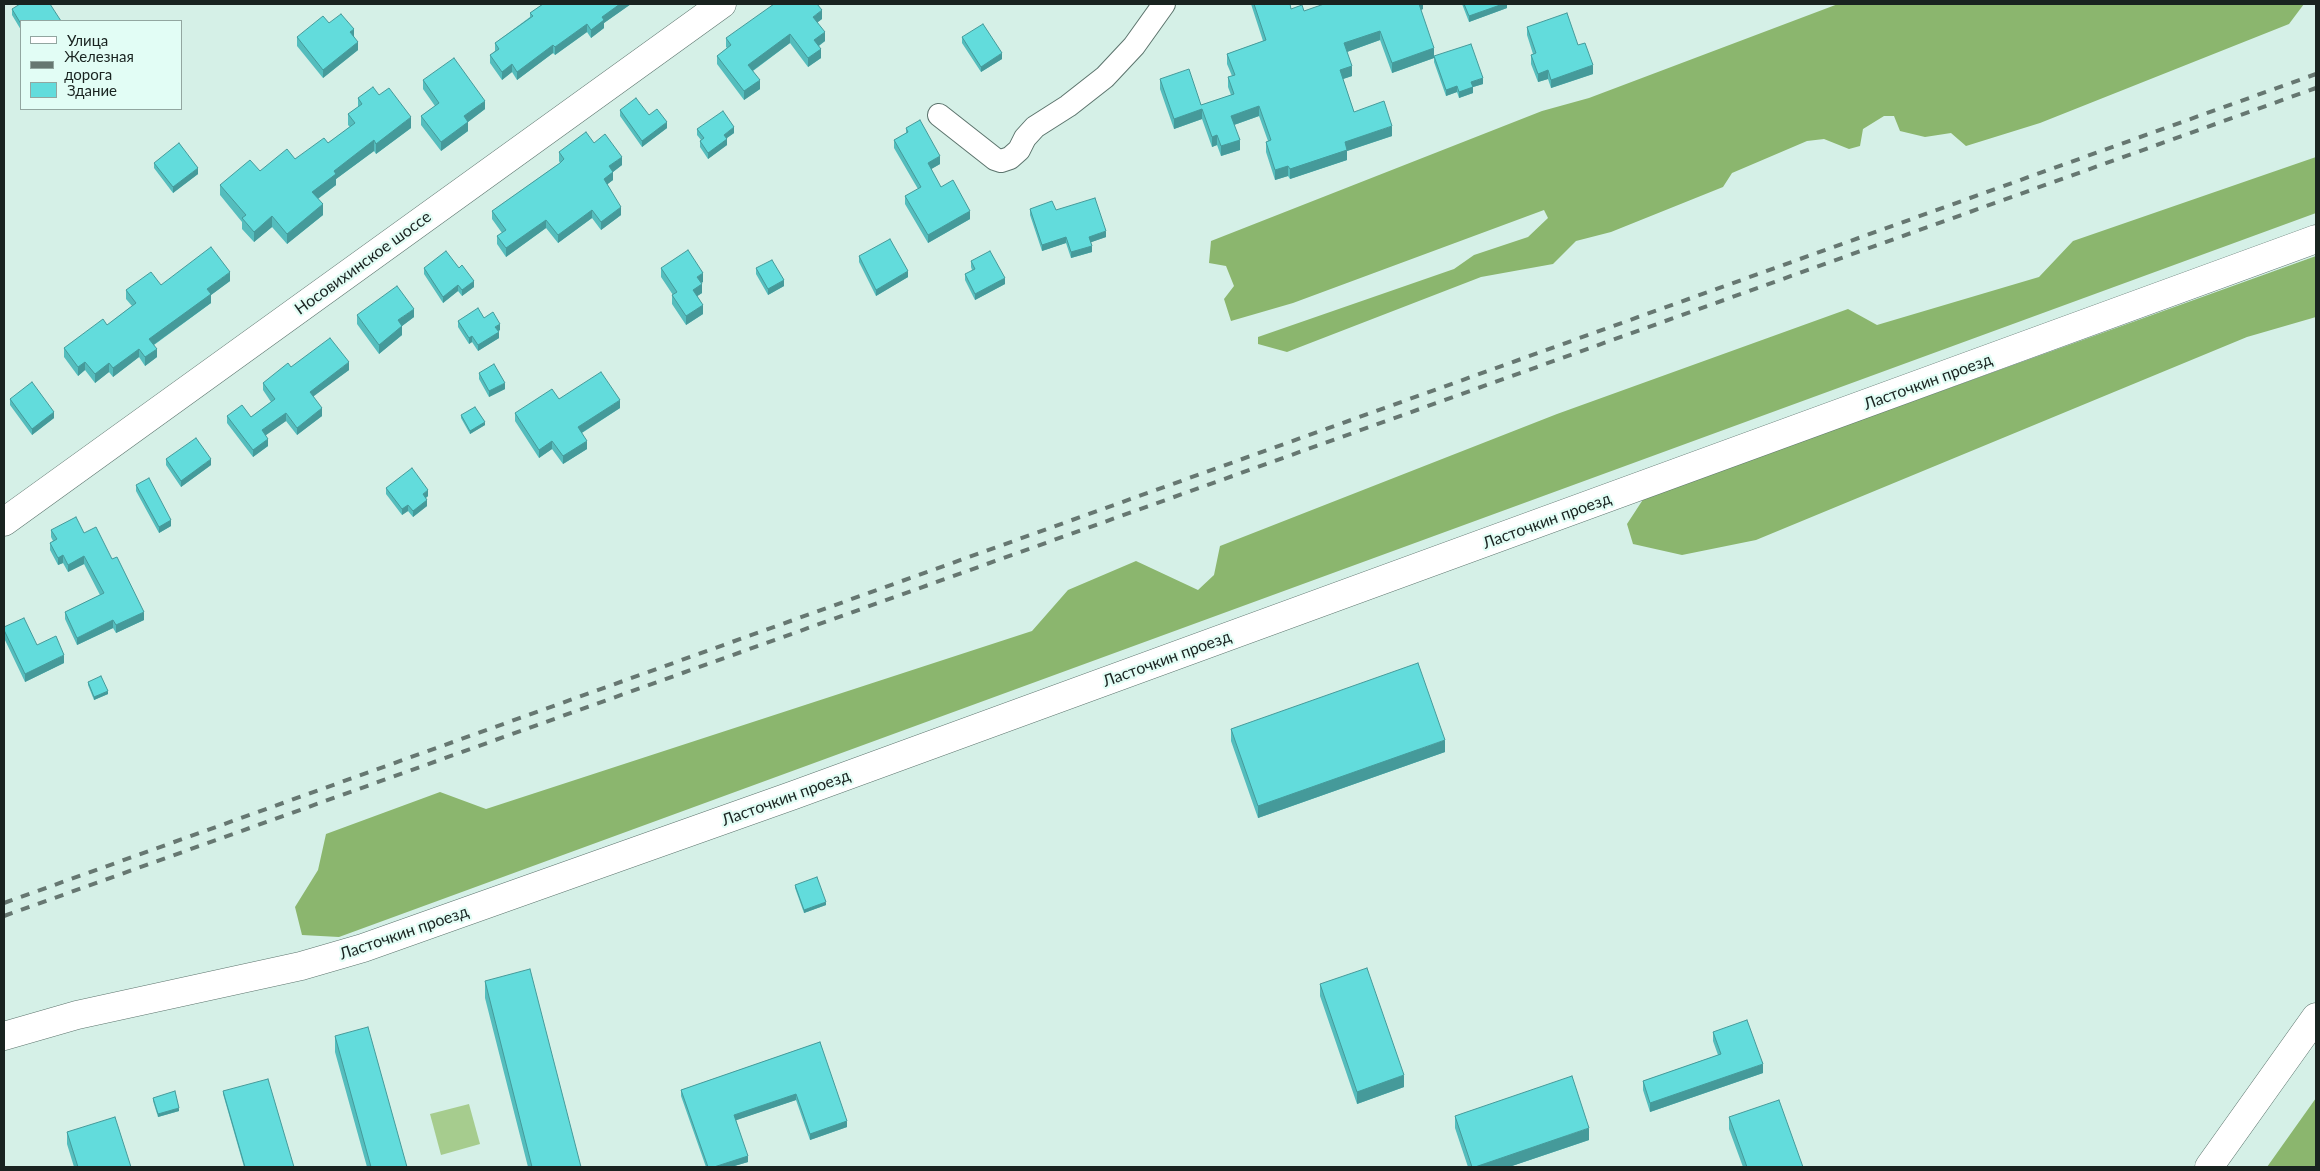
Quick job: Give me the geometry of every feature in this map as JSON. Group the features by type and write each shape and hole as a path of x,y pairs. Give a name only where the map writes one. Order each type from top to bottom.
{"street":[{"name":"Носовихинское шоссе","path":"4,522 722,4"},
{"path":"939,114 995,159 1001,161 1010,158 1020,150 1025,138 1035,127 1068,106 1105,77 1134,46 1164,4"},
{"name":"Ласточкин проезд","path":"4,1036 77,1015 301,966 364,948 813,788 2316,238"},
{"path":"2209,1167 2316,1017"}],"green space":[{"path":"1838,4 2304,4 2289,24 2040,123 1966,146 1951,133 1925,137 1900,131 1894,116 1884,116 1863,129 1860,146 1849,149 1824,139 1807,141 1732,173 1723,187 1611,232 1576,241 1553,264 1481,277 1287,352 1258,344 1258,337 1454,269 1474,255 1528,237 1548,218 1544,210 1293,303 1231,321 1224,299 1234,286 1226,266 1209,263 1211,241 1542,111 1589,98"},
{"path":"2316,157 2316,213 339,937 302,935 295,907 318,870 326,834 440,792 486,809 1032,631 1068,590 1136,561 1198,590 1214,575 1220,546 1557,414 1848,309 1877,325 2039,277 2073,241"},
{"path":"2316,256 2316,317 2247,337 1756,540 1682,555 1633,544 1627,524 1644,498"},
{"path":"2316,1098 2316,1167 2267,1167"},
{"path":"469,1104 480,1144 441,1155 430,1114"}],"building":[{"path":"20,4 50,4 60,20 20,20 20,22 12,9"},
{"path":"543,4 620,4 602,17 604,20 591,30 587,24 555,47 553,45 517,72 512,64 502,72 490,55 499,49 495,43 533,16 530,13"},
{"path":"774,4 817,4 822,10 813,17 825,32 814,40 821,49 808,58 790,34 748,65 760,80 744,91 717,56 731,45 726,38"},
{"path":"1254,4 1290,4 1291,9 1302,5 1304,11 1324,4 1419,4 1434,48 1392,63 1380,31 1344,43 1352,66 1340,70 1354,112 1384,101 1392,126 1345,142 1347,150 1290,169 1288,166 1275,170 1266,142 1271,140 1259,106 1231,116 1240,140 1221,146 1217,135 1212,137 1202,109 1174,119 1160,79 1189,69 1201,105 1234,94 1228,77 1235,75 1227,54 1266,40"},
{"path":"1464,4 1503,4 1469,16"},
{"path":"1567,13 1578,45 1585,43 1593,65 1551,80 1548,70 1538,74 1531,55 1536,53 1527,27"},
{"path":"341,14 354,29 350,32 358,42 323,70 297,37 323,16 329,23"},
{"path":"983,24 1002,53 981,67 962,37"},
{"path":"1471,44 1483,78 1471,82 1473,87 1459,92 1457,86 1446,90 1434,56"},
{"path":"454,58 485,101 464,116 468,122 441,142 421,116 439,103 423,80"},
{"path":"373,87 379,95 389,88 411,117 376,144 374,140 334,171 336,174 312,192 323,204 287,234 272,216 254,232 242,218 246,215 220,185 250,160 260,171 287,149 295,159 324,138 328,143 355,123 348,114 362,104 358,98"},
{"path":"636,98 649,115 657,109 667,122 642,141 620,110"},
{"path":"723,111 734,127 724,135 727,139 708,153 700,141 704,138 697,129"},
{"path":"920,120 940,156 928,163 941,187 953,180 970,211 928,235 905,196 921,187 894,140 908,132 906,128"},
{"path":"586,132 594,143 605,134 622,157 609,166 613,172 604,179 621,207 601,222 592,210 558,235 546,220 506,248 497,236 506,230 492,211 560,163 564,159 559,152"},
{"path":"179,143 198,168 173,187 154,163"},
{"path":"1095,198 1106,231 1089,237 1092,246 1071,252 1066,237 1042,245 1030,209 1052,201 1056,210"},
{"path":"890,239 908,271 876,290 859,256"},
{"path":"211,247 230,272 207,289 211,294 149,339 157,349 145,357 139,349 113,368 109,363 95,374 85,362 78,367 64,348 103,319 107,325 136,303 126,290 151,272 161,285"},
{"path":"688,250 703,273 697,277 702,284 693,290 703,305 686,316 672,295 677,292 661,268"},
{"path":"446,251 459,268 462,265 474,281 462,290 458,285 443,297 424,268"},
{"path":"990,251 1005,278 975,294 965,274 975,269 971,261"},
{"path":"772,260 784,280 768,289 756,268"},
{"path":"397,286 414,309 398,320 402,326 379,345 357,315"},
{"path":"478,308 484,318 493,312 500,324 495,327 499,332 478,345 472,336 469,338 458,321"},
{"path":"330,338 349,362 310,392 322,408 297,428 286,413 262,430 268,439 253,450 227,416 242,405 251,417 275,399 263,383 288,363 291,367"},
{"path":"494,364 505,383 489,391 479,373"},
{"path":"601,372 620,400 578,427 587,441 563,456 552,441 539,450 515,413 552,389 559,399"},
{"path":"32,382 54,412 32,429 10,399"},
{"path":"475,407 485,422 470,431 461,415"},
{"path":"196,438 211,459 181,481 166,459"},
{"path":"412,468 428,490 423,494 427,500 413,511 408,505 402,509 386,488"},
{"path":"149,478 171,520 159,527 136,485"},
{"path":"76,517 84,533 96,527 112,559 117,557 144,612 116,625 113,620 77,638 65,612 104,593 84,556 68,565 63,555 58,558 50,543 57,539 51,530"},
{"path":"24,618 37,645 56,636 64,655 25,674 4,630 4,627"},
{"path":"1418,663 1445,740 1258,806 1231,729"},
{"path":"101,676 108,691 94,697 88,682"},
{"path":"817,877 826,902 804,910 795,885"},
{"path":"1367,968 1404,1075 1357,1092 1320,984"},
{"path":"530,969 581,1167 532,1167 485,981"},
{"path":"1747,1020 1763,1064 1650,1103 1643,1081 1721,1054 1713,1032"},
{"path":"368,1027 407,1167 371,1167 335,1036"},
{"path":"820,1042 847,1121 810,1134 796,1094 734,1115 748,1156 714,1167 708,1167 681,1090"},
{"path":"1572,1076 1589,1128 1472,1167 1455,1116"},
{"path":"268,1079 294,1167 245,1167 223,1091"},
{"path":"175,1091 179,1108 158,1114 153,1098"},
{"path":"1779,1100 1803,1167 1747,1167 1729,1117"},
{"path":"115,1117 131,1167 78,1167 67,1132"}],"railway":[{"path":"4,903 2316,74"},
{"path":"4,916 2316,88"}]}
